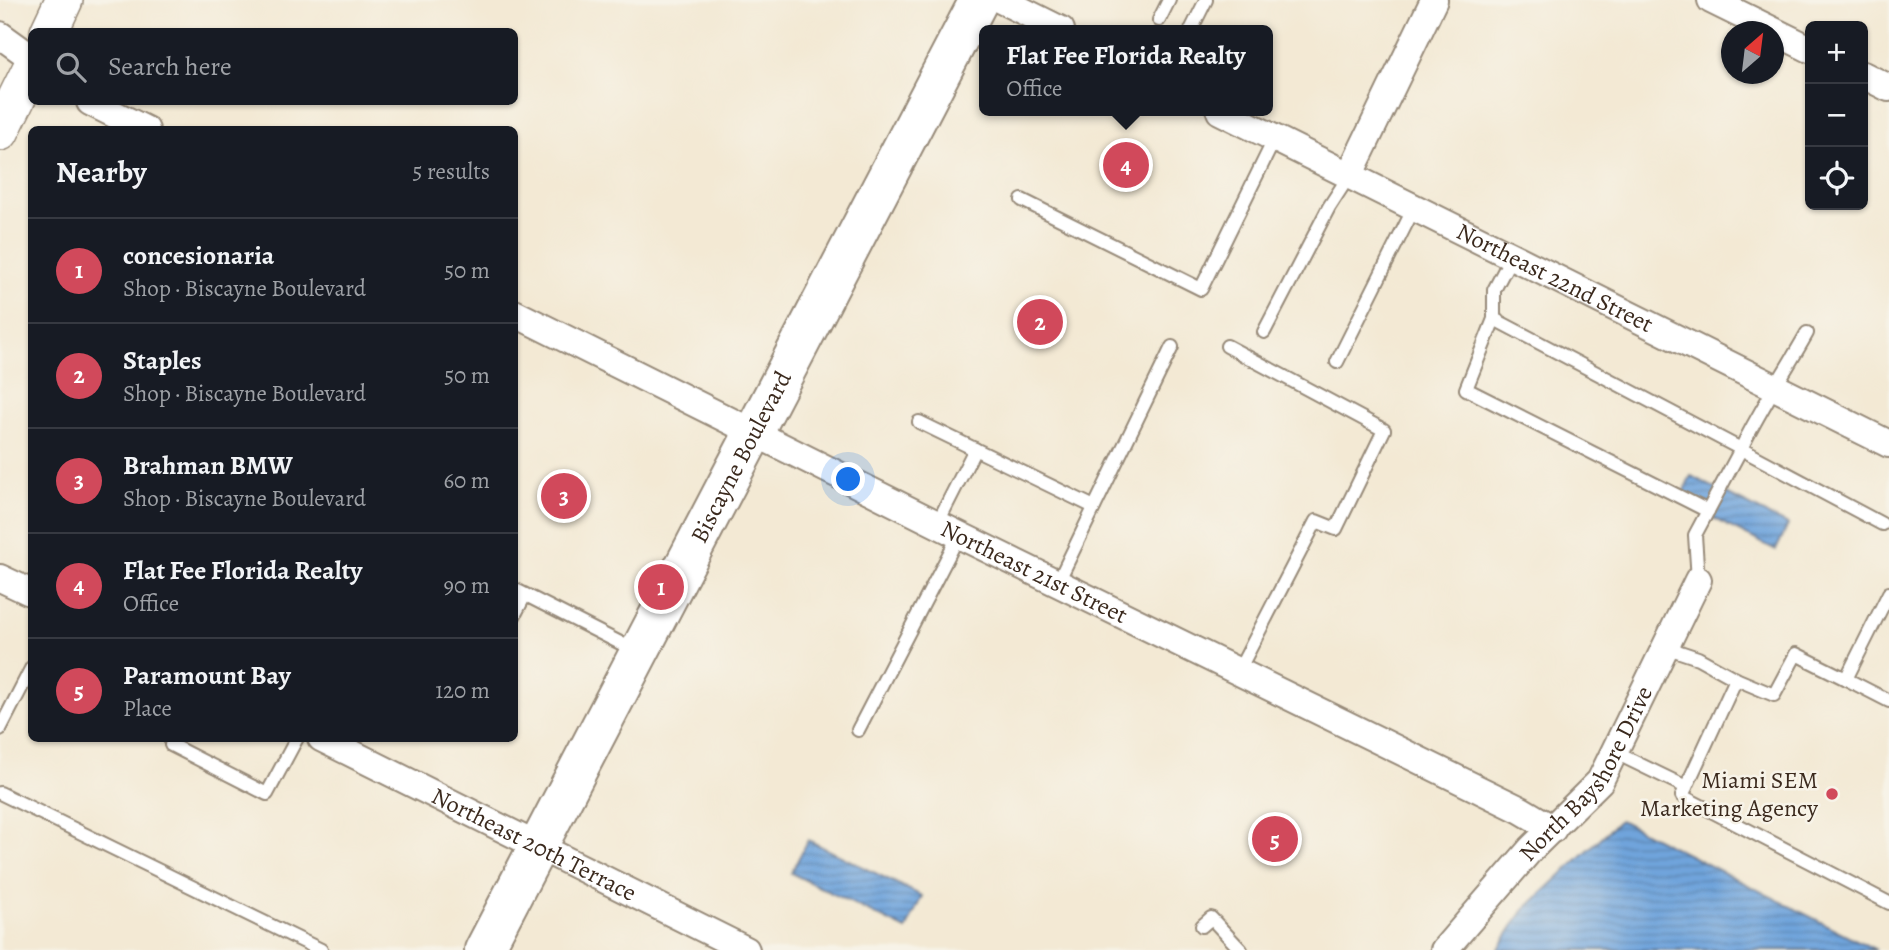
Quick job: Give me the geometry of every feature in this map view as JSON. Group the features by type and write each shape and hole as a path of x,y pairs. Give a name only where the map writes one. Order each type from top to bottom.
{"main road":[{"path":"51,28 64,0"},
{"name":"Biscayne Boulevard","path":"484,950 979,0"},
{"path":"0,132 28,75"}],"street":[{"path":"1001,0 1051,25"},
{"path":"1349,176 1434,0"},
{"path":"1711,0 1805,47"},
{"path":"0,35 28,55"},
{"path":"1868,78 1889,88"},
{"path":"96,105 138,126"},
{"name":"Northeast 22nd Street","path":"1230,116 1889,444"},
{"name":"Northeast 21st Street","path":"518,315 948,530 1239,670 1553,828"},
{"path":"0,578 28,591"},
{"name":"North Bayshore Drive","path":"1444,950 1531,849 1600,781 1698,580"},
{"name":"Northeast 20th Terrace","path":"329,742 746,950"}],"lane":[{"path":"1159,20 1169,0"},
{"path":"1194,25 1206,0"},
{"path":"1022,200 1201,289 1275,138"},
{"path":"1264,332 1329,207 1349,176"},
{"path":"1336,362 1414,208"},
{"path":"1512,256 1494,290 1494,319 1466,389 1708,511"},
{"path":"1494,319 1882,524"},
{"path":"1698,580 1695,535 1759,412 1807,333"},
{"path":"1227,346 1384,430 1336,529 1316,521 1239,670"},
{"path":"1058,582 1172,347"},
{"path":"919,422 1094,508"},
{"path":"858,730 948,530 975,449"},
{"path":"520,592 640,653"},
{"path":"1846,679 1889,593"},
{"path":"1665,647 1698,658 1736,679 1774,695 1796,654 1889,701"},
{"path":"0,730 28,675"},
{"path":"1736,679 1682,796 1889,903"},
{"path":"172,742 171,745 267,794 295,742"},
{"path":"1614,752 1686,787"},
{"path":"0,793 321,950"},
{"path":"1202,926 1211,918 1241,950"}],"water":[{"path":"1691,476 1788,525 1776,550 1679,501"},
{"path":"1620,820 1876,950 1498,950 1523,911"},
{"path":"808,840 922,896 906,930 791,873"}],"place":[{"name":"Flat Fee Florida Realty","path":"1126,165"},
{"name":"Staples","path":"1040,322"},
{"name":"Brahman BMW","path":"564,496"},
{"name":"concesionaria","path":"661,587"},
{"name":"Miami SEM Marketing Agency","path":"1832,794"},
{"name":"Paramount Bay","path":"1275,839"}]}
